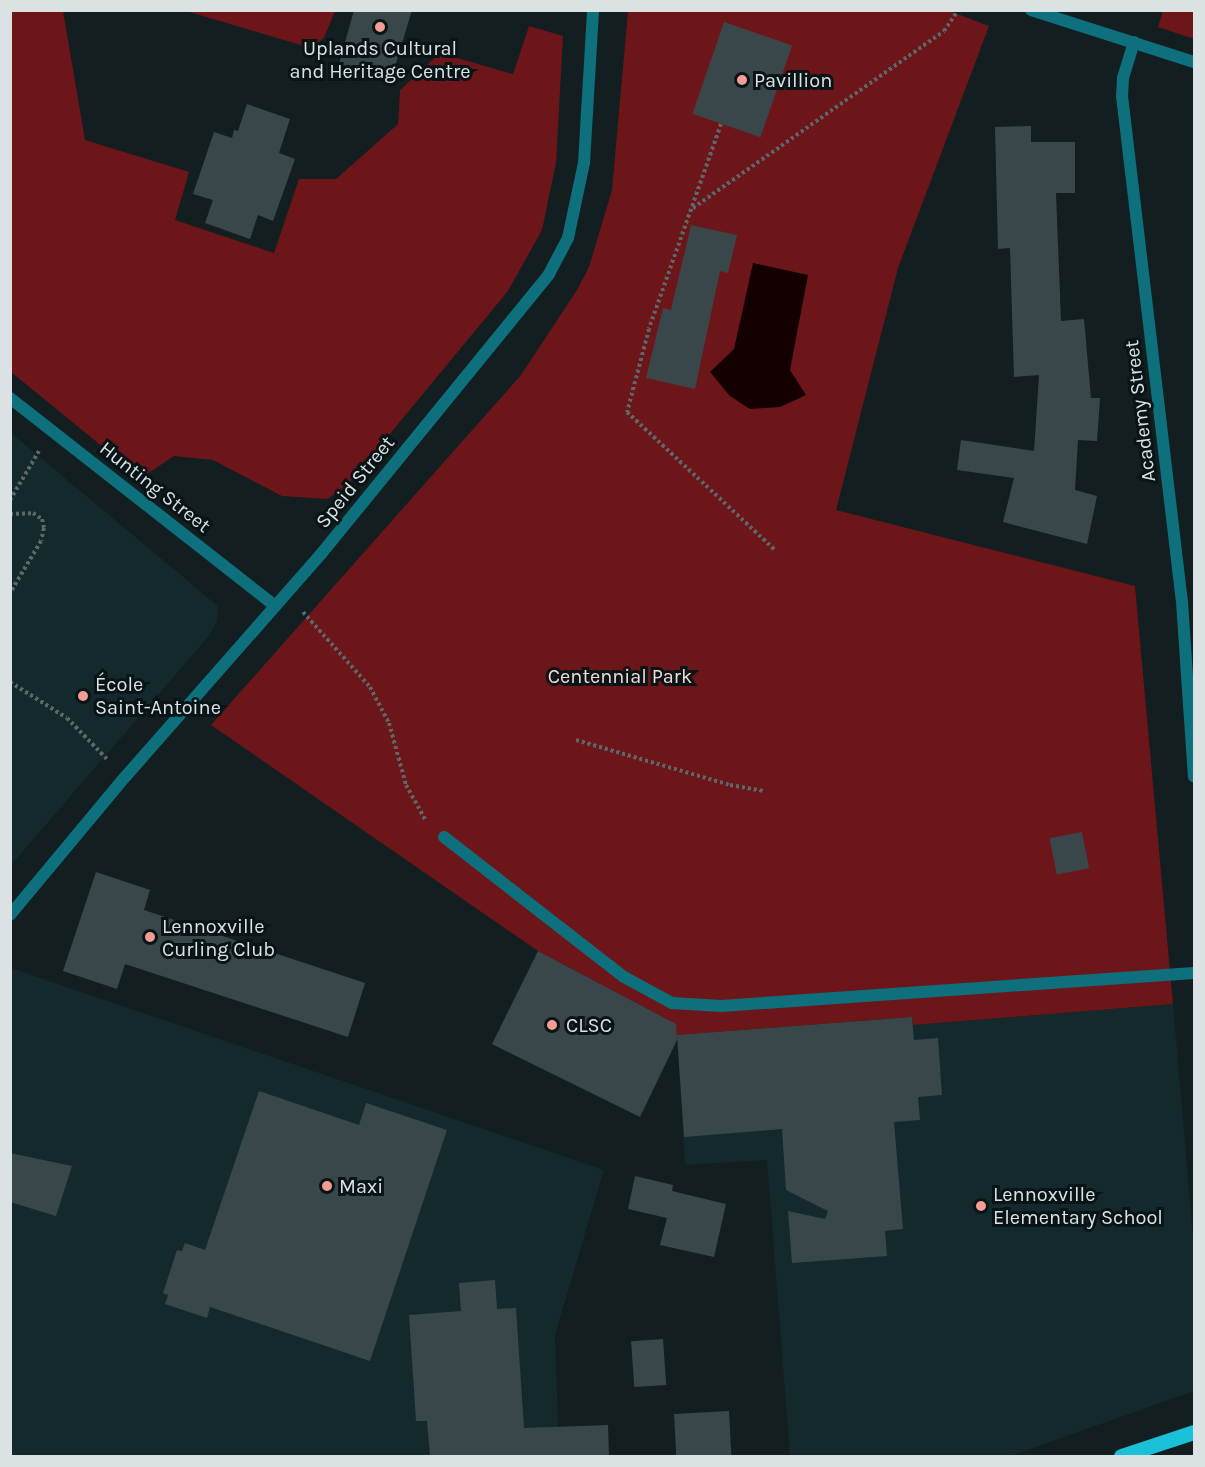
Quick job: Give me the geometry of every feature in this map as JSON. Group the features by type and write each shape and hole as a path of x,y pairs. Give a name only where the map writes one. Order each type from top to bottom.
{"main road":[{"path":"1121,1456 1194,1432"}],"street":[{"name":"Speid Street","path":"10,915 126,776 286,593 549,274 568,238 584,163 593,10"},
{"path":"1031,10 1194,62"},
{"name":"Academy Street","path":"1134,42 1123,78 1122,96 1182,602 1194,777"},
{"name":"Hunting Street","path":"10,398 275,606"},
{"path":"444,837 624,977 672,1003 721,1006 1194,973"}],"path":[{"path":"692,209 944,31 958,10"},
{"path":"721,124 649,329 627,412 775,550"},
{"path":"10,500 37,455"},
{"path":"10,514 33,513 42,519 44,528 41,541 10,593"},
{"path":"286,593 370,687 388,723 406,785 418,810 444,837"},
{"path":"10,682 67,718 126,776"},
{"path":"576,740 730,785 764,791"}],"shaded area":[{"path":"753,263 808,275 790,370 806,395 780,407 750,409 730,396 710,372 734,349"},
{"name":"École Saint-Antoine","path":"11,433 218,606 217,621 209,636 11,865"},
{"path":"11,968 604,1170 555,1335 559,1456 11,1456"},
{"name":"Lennoxville Elementary School","path":"1173,1004 1194,1248 1194,1391 1010,1456 790,1456 767,1160 685,1165 677,1035 912,1017 913,1025"}],"green space":[{"name":"Centennial Park","path":"947,10 989,26 898,268 836,510 1135,586 1173,1004 913,1025 912,1017 677,1035 675,1039 670,1021 538,951 211,725 521,375 577,290 589,267 612,190 628,11"},
{"path":"10,11 63,11 85,140 189,172 175,220 274,253 299,179 336,179 398,124 400,90 440,53 513,74 529,26 563,36 556,163 542,230 508,291 346,487 327,499 282,496 213,460 174,456 141,478 11,372"},
{"path":"186,11 335,11 324,38 311,48"},
{"path":"1163,11 1194,11 1194,39 1158,27"}],"building":[{"path":"354,10 412,10 391,80 339,64"},
{"name":"Pavillion","path":"724,22 792,45 760,137 692,114"},
{"path":"247,104 290,119 279,153 295,159 273,221 258,215 250,239 205,223 213,200 193,194 214,132 232,138 234,130 238,131"},
{"path":"1031,126 1031,142 1075,142 1075,193 1056,193 1061,321 1084,319 1091,398 1100,398 1097,441 1078,440 1075,490 1097,496 1087,544 1003,522 1014,478 957,470 961,440 1034,451 1039,375 1014,377 1010,248 998,249 995,127"},
{"path":"691,225 737,235 728,273 720,271 695,389 646,378 663,308 671,310"},
{"path":"1082,832 1089,868 1057,875 1050,838"},
{"name":"Lennoxville Curling Club","path":"96,872 150,890 144,910 365,983 348,1037 125,964 117,989 63,971"},
{"path":"538,951 676,1024 677,1040 640,1117 492,1044"},
{"path":"912,1017 914,1040 938,1038 942,1095 918,1097 920,1120 894,1122 903,1229 885,1231 887,1256 792,1263 788,1211 825,1219 828,1211 786,1190 782,1129 684,1137 677,1035"},
{"name":"Maxi","path":"259,1091 359,1125 366,1103 447,1130 370,1361 210,1307 207,1318 165,1304 168,1295 163,1293 177,1250 182,1251 185,1243 205,1250"},
{"path":"10,1153 72,1166 56,1216 10,1202"},
{"path":"635,1176 673,1185 672,1191 726,1204 714,1257 660,1245 667,1218 628,1209"},
{"path":"495,1280 497,1309 516,1308 524,1428 608,1425 609,1456 430,1456 427,1421 416,1421 409,1315 461,1311 459,1283"},
{"path":"663,1339 666,1385 634,1387 631,1341"},
{"path":"729,1411 731,1456 676,1456 674,1414"}],"place":[{"name":"Uplands Cultural and Heritage Centre","path":"380,27"},
{"name":"Pavillion","path":"742,80"},
{"name":"École Saint-Antoine","path":"83,696"},
{"name":"Lennoxville Curling Club","path":"150,937"},
{"name":"CLSC","path":"552,1025"},
{"name":"Maxi","path":"327,1186"},
{"name":"Lennoxville Elementary School","path":"981,1206"}]}
